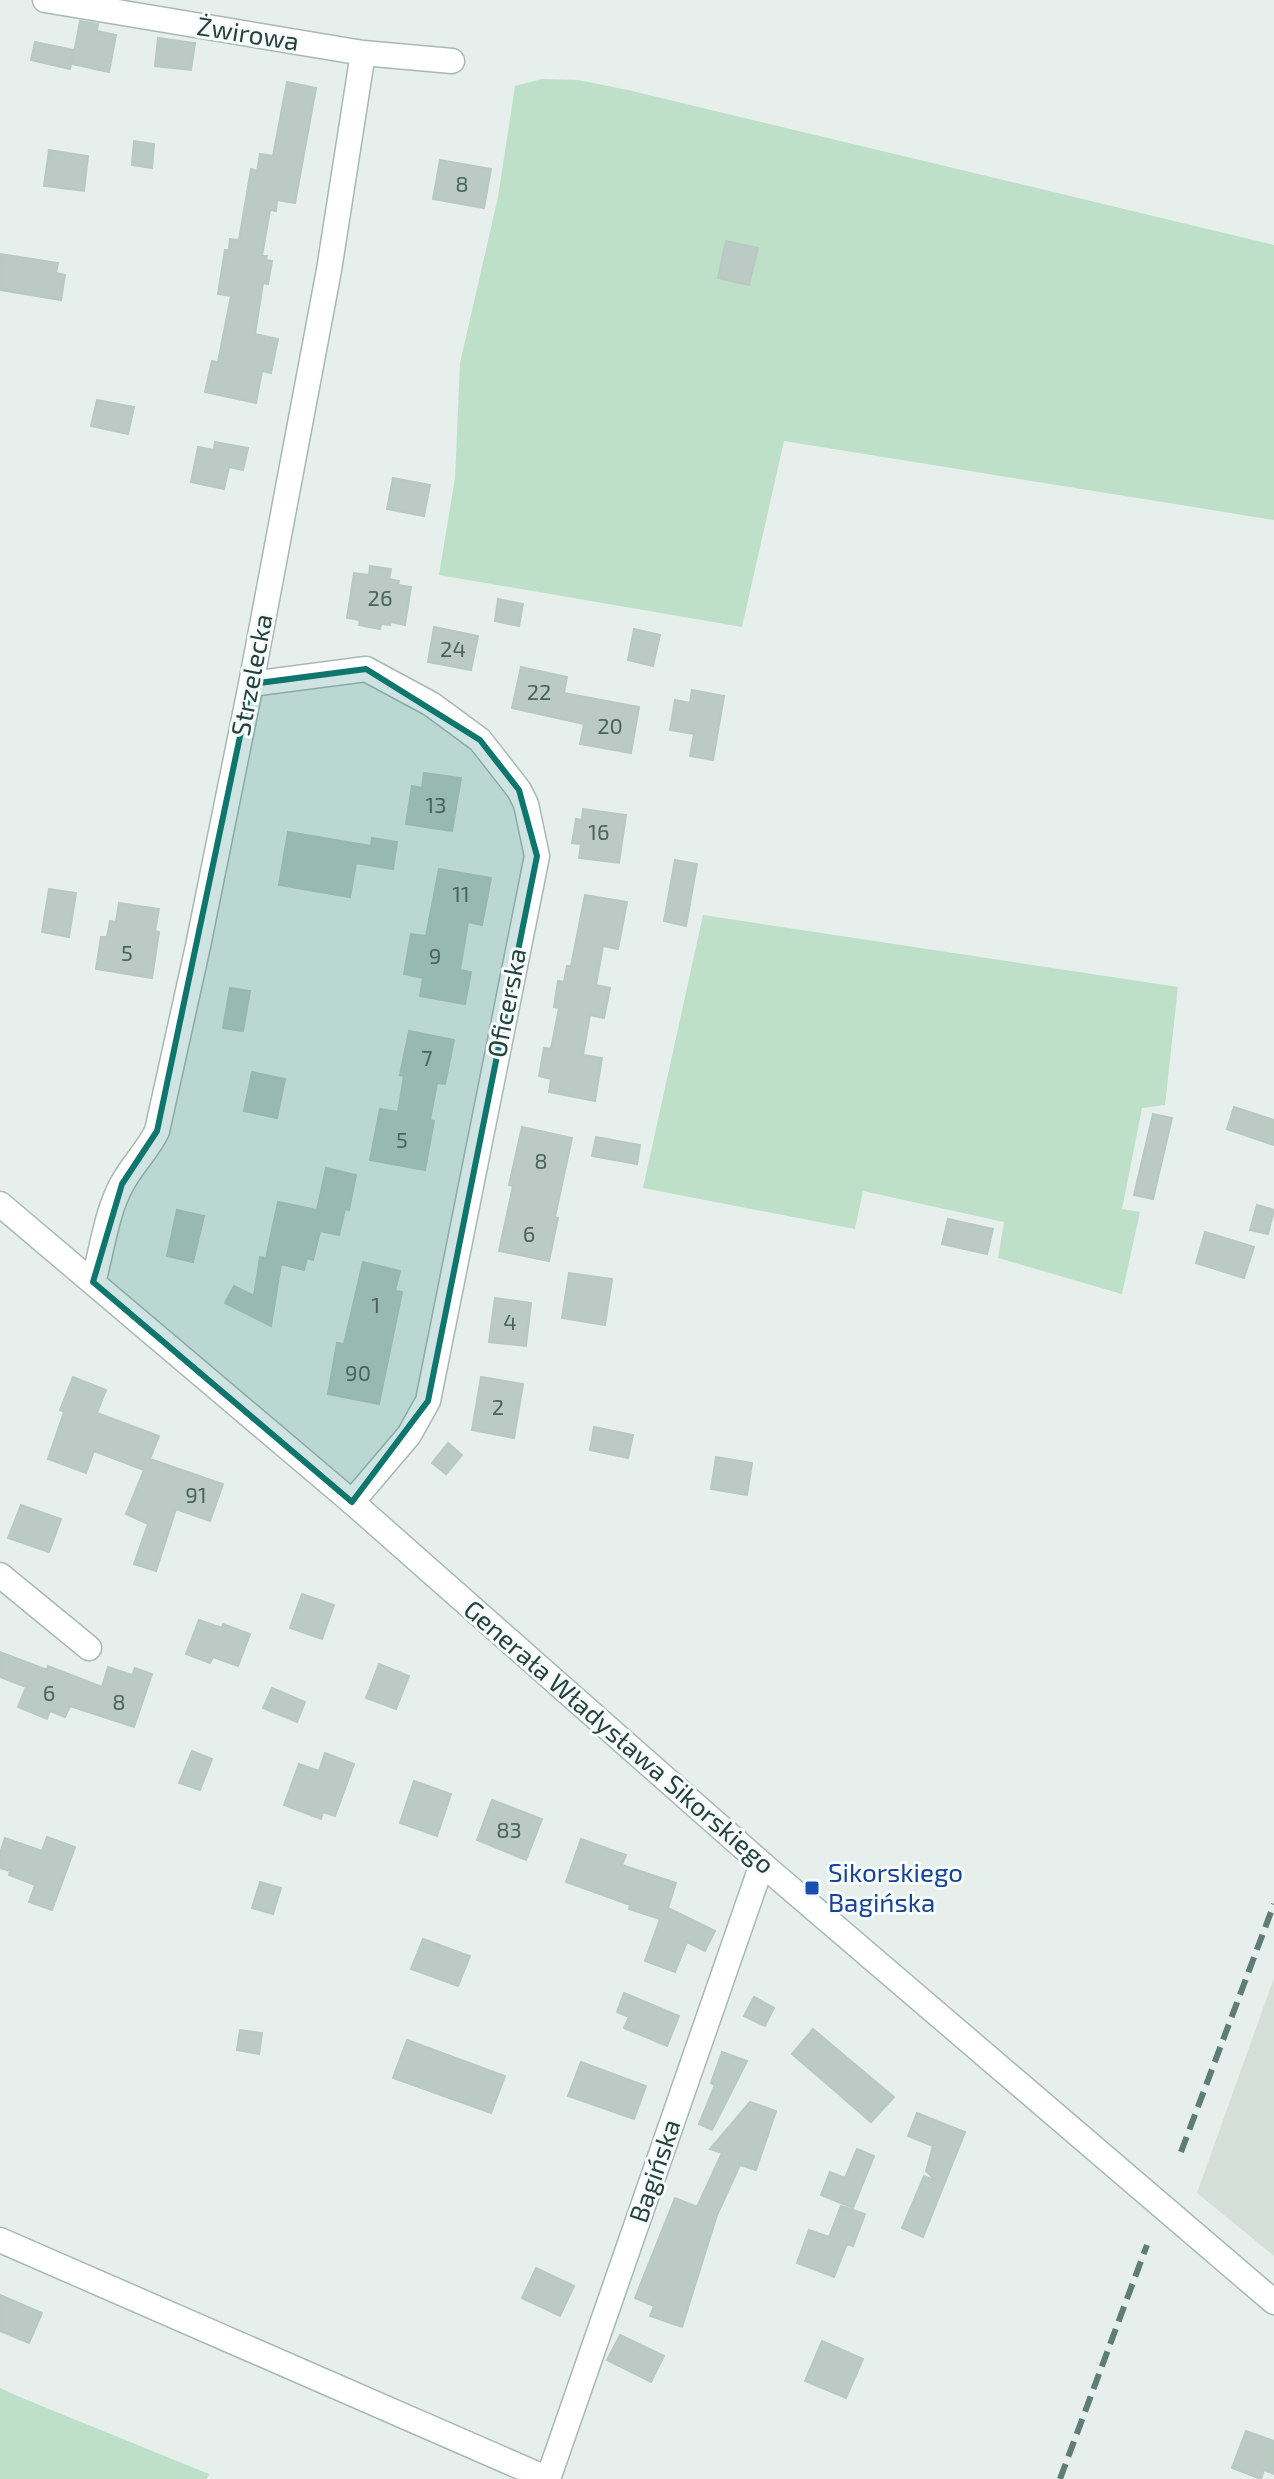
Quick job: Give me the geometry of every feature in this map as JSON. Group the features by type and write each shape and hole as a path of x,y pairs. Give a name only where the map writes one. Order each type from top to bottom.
{"street":[{"name":"Żwirowa","path":"45,0 363,53 452,61"},
{"name":"Strzelecka","path":"93,1282 112,1208 122,1184 157,1131 198,946 329,270 363,53"},
{"name":"Oficerska","path":"251,684 366,669 431,704 480,740 519,790 526,804 537,856 428,1401 409,1435 352,1502"},
{"name":"Generała Władysława Sikorskiego","path":"0,1204 352,1502 762,1864 1274,2302"},
{"path":"0,1575 89,1648"},
{"name":"Bagińska","path":"548,2479 762,1864"},
{"path":"0,2240 548,2479"}],"highlighted area":[{"path":"366,669 480,740 519,790 537,856 428,1401 352,1502 93,1282 122,1184 157,1131 251,684"}],"shaded area":[{"path":"1274,1978 1274,2256 1197,2193"}],"green space":[{"path":"542,79 578,80 628,90 1274,245 1274,520 784,441 742,627 439,575 455,478 460,363 498,197 515,86"},
{"path":"703,915 1178,987 1165,1105 1142,1108 1122,1209 1140,1212 1122,1294 998,1258 1004,1222 863,1191 855,1229 643,1188"},
{"path":"0,2388 209,2474 207,2479 0,2479"}],"building":[{"path":"80,21 98,24 97,31 116,35 109,72 72,64"},
{"path":"158,38 195,43 191,70 155,66"},
{"path":"35,42 74,50 70,69 31,60"},
{"path":"287,82 316,88 295,203 277,200 276,211 270,210 262,256 272,261 268,284 263,283 255,334 278,339 271,373 262,371 256,403 205,392 212,361 218,362 231,296 218,294 225,250 229,250 230,239 239,240 251,169 257,171 260,154 273,156"},
{"path":"134,141 154,144 152,168 132,165"},
{"path":"49,150 88,156 84,191 44,186"},
{"path":"440,160 491,169 484,208 433,199"},
{"path":"726,241 758,248 749,285 718,278"},
{"path":"0,254 58,263 56,273 65,275 61,300 0,290"},
{"path":"97,400 134,407 128,434 91,426"},
{"path":"215,442 248,448 243,470 229,467 224,489 191,482 198,447 214,450"},
{"path":"393,478 430,485 424,516 387,509"},
{"path":"370,566 391,569 389,579 399,581 398,585 411,587 405,625 391,622 390,625 381,624 380,629 359,625 360,620 347,618 354,573 369,575"},
{"path":"498,599 523,604 519,626 495,621"},
{"path":"434,627 478,636 471,670 428,662"},
{"path":"634,629 660,635 653,666 628,660"},
{"path":"521,667 567,677 564,693 639,707 631,753 580,744 584,724 512,708"},
{"path":"692,690 724,696 713,760 690,756 694,734 670,730 675,700 690,703"},
{"path":"424,773 461,778 452,831 406,824 412,786 422,788"},
{"path":"583,809 626,815 619,863 579,858 581,844 572,843 576,819 582,820"},
{"path":"288,832 371,846 372,838 397,842 393,869 356,863 350,897 279,885"},
{"path":"675,860 697,864 686,926 664,921"},
{"path":"439,869 491,878 482,925 468,922 460,970 471,972 465,1004 420,996 423,978 404,974 411,934 426,936"},
{"path":"49,889 76,893 69,937 42,932"},
{"path":"585,895 627,902 618,949 603,946 596,985 610,988 604,1018 590,1015 583,1055 602,1058 595,1101 549,1092 551,1079 539,1076 544,1048 551,1049 559,1008 554,1007 558,981 564,982 567,966 571,966"},
{"path":"119,903 159,909 152,978 96,969 101,937 107,937 110,921 116,922"},
{"path":"230,988 250,991 243,1031 223,1028"},
{"path":"409,1031 454,1040 445,1084 437,1083 425,1170 370,1160 380,1109 398,1112 404,1076 400,1075"},
{"path":"252,1072 285,1079 277,1118 244,1111"},
{"path":"1234,1107 1274,1120 1274,1145 1227,1129"},
{"path":"1153,1114 1172,1118 1153,1199 1134,1195"},
{"path":"522,1127 572,1138 549,1261 499,1251"},
{"path":"596,1137 640,1145 637,1164 592,1156"},
{"path":"326,1168 356,1175 349,1210 345,1209 339,1235 320,1231 313,1260 307,1258 304,1270 281,1264 271,1326 225,1303 234,1286 254,1296 260,1257 266,1258 278,1202 317,1210"},
{"path":"1257,1205 1274,1210 1268,1234 1250,1230"},
{"path":"177,1210 204,1216 193,1262 167,1256"},
{"path":"948,1219 993,1229 987,1254 942,1244"},
{"path":"1205,1232 1254,1247 1244,1278 1196,1263"},
{"path":"363,1262 400,1271 395,1291 402,1292 379,1404 328,1394 337,1343 344,1344"},
{"path":"569,1273 612,1279 605,1325 562,1318"},
{"path":"495,1298 531,1303 526,1346 489,1342"},
{"path":"73,1377 106,1390 97,1413 159,1436 150,1459 223,1484 210,1521 176,1509 156,1571 134,1564 148,1524 126,1514 144,1470 94,1451 86,1473 48,1459 64,1412 60,1410"},
{"path":"481,1377 523,1384 514,1438 472,1430"},
{"path":"594,1427 633,1435 628,1458 590,1450"},
{"path":"448,1443 462,1455 446,1474 432,1463"},
{"path":"716,1457 752,1463 747,1495 711,1489"},
{"path":"21,1505 61,1519 49,1552 8,1538"},
{"path":"302,1594 334,1605 322,1639 290,1628"},
{"path":"199,1620 222,1628 223,1624 250,1634 238,1666 213,1657 210,1663 186,1654"},
{"path":"0,1652 102,1687 108,1667 132,1675 135,1668 152,1674 134,1727 70,1706 65,1717 50,1711 47,1719 18,1707 26,1687 0,1677"},
{"path":"379,1664 409,1676 396,1709 366,1698"},
{"path":"272,1688 305,1702 297,1722 263,1708"},
{"path":"192,1751 212,1759 200,1790 179,1783"},
{"path":"325,1753 354,1764 335,1816 323,1812 321,1819 284,1805 299,1764 319,1771"},
{"path":"414,1781 451,1794 437,1836 400,1823"},
{"path":"492,1800 542,1819 526,1860 477,1840"},
{"path":"47,1837 75,1847 52,1910 29,1902 35,1885 0,1868 0,1853 5,1838 42,1851"},
{"path":"581,1839 626,1855 622,1865 676,1883 668,1908 715,1931 705,1951 687,1942 675,1972 645,1961 660,1919 566,1882"},
{"path":"260,1882 281,1888 273,1914 252,1908"},
{"path":"423,1939 470,1956 458,1986 411,1969"},
{"path":"624,1993 679,2016 667,2046 624,2028 629,2017 617,2012"},
{"path":"754,1997 774,2008 765,2026 744,2016"},
{"path":"813,2029 894,2097 871,2122 792,2054"},
{"path":"240,2030 262,2033 259,2054 237,2050"},
{"path":"407,2040 505,2076 491,2113 393,2078"},
{"path":"722,2052 747,2061 712,2130 699,2124 715,2085 711,2083"},
{"path":"581,2062 646,2086 634,2119 568,2096"},
{"path":"750,2102 776,2111 756,2170 740,2165 717,2215 682,2327 650,2316 654,2306 635,2298 675,2198 697,2207 722,2153 710,2149"},
{"path":"917,2113 965,2132 923,2237 902,2228 924,2176 936,2181 926,2171 933,2146 908,2136"},
{"path":"857,2149 874,2156 853,2208 821,2195 830,2172 845,2178"},
{"path":"841,2206 865,2214 853,2246 847,2244 834,2277 797,2263 809,2230 829,2237"},
{"path":"536,2268 574,2286 560,2316 522,2298"},
{"path":"0,2295 42,2313 29,2343 0,2331"},
{"path":"620,2335 664,2356 651,2382 607,2360"},
{"path":"822,2341 863,2359 846,2398 805,2381"},
{"path":"1246,2431 1274,2441 1274,2474 1264,2470 1261,2479 1232,2468"}],"railway":[{"path":"1181,2152 1274,1904"},
{"path":"1060,2479 1147,2245"}],"place":[{"name":"Sikorskiego Bagińska","path":"812,1888"}]}
